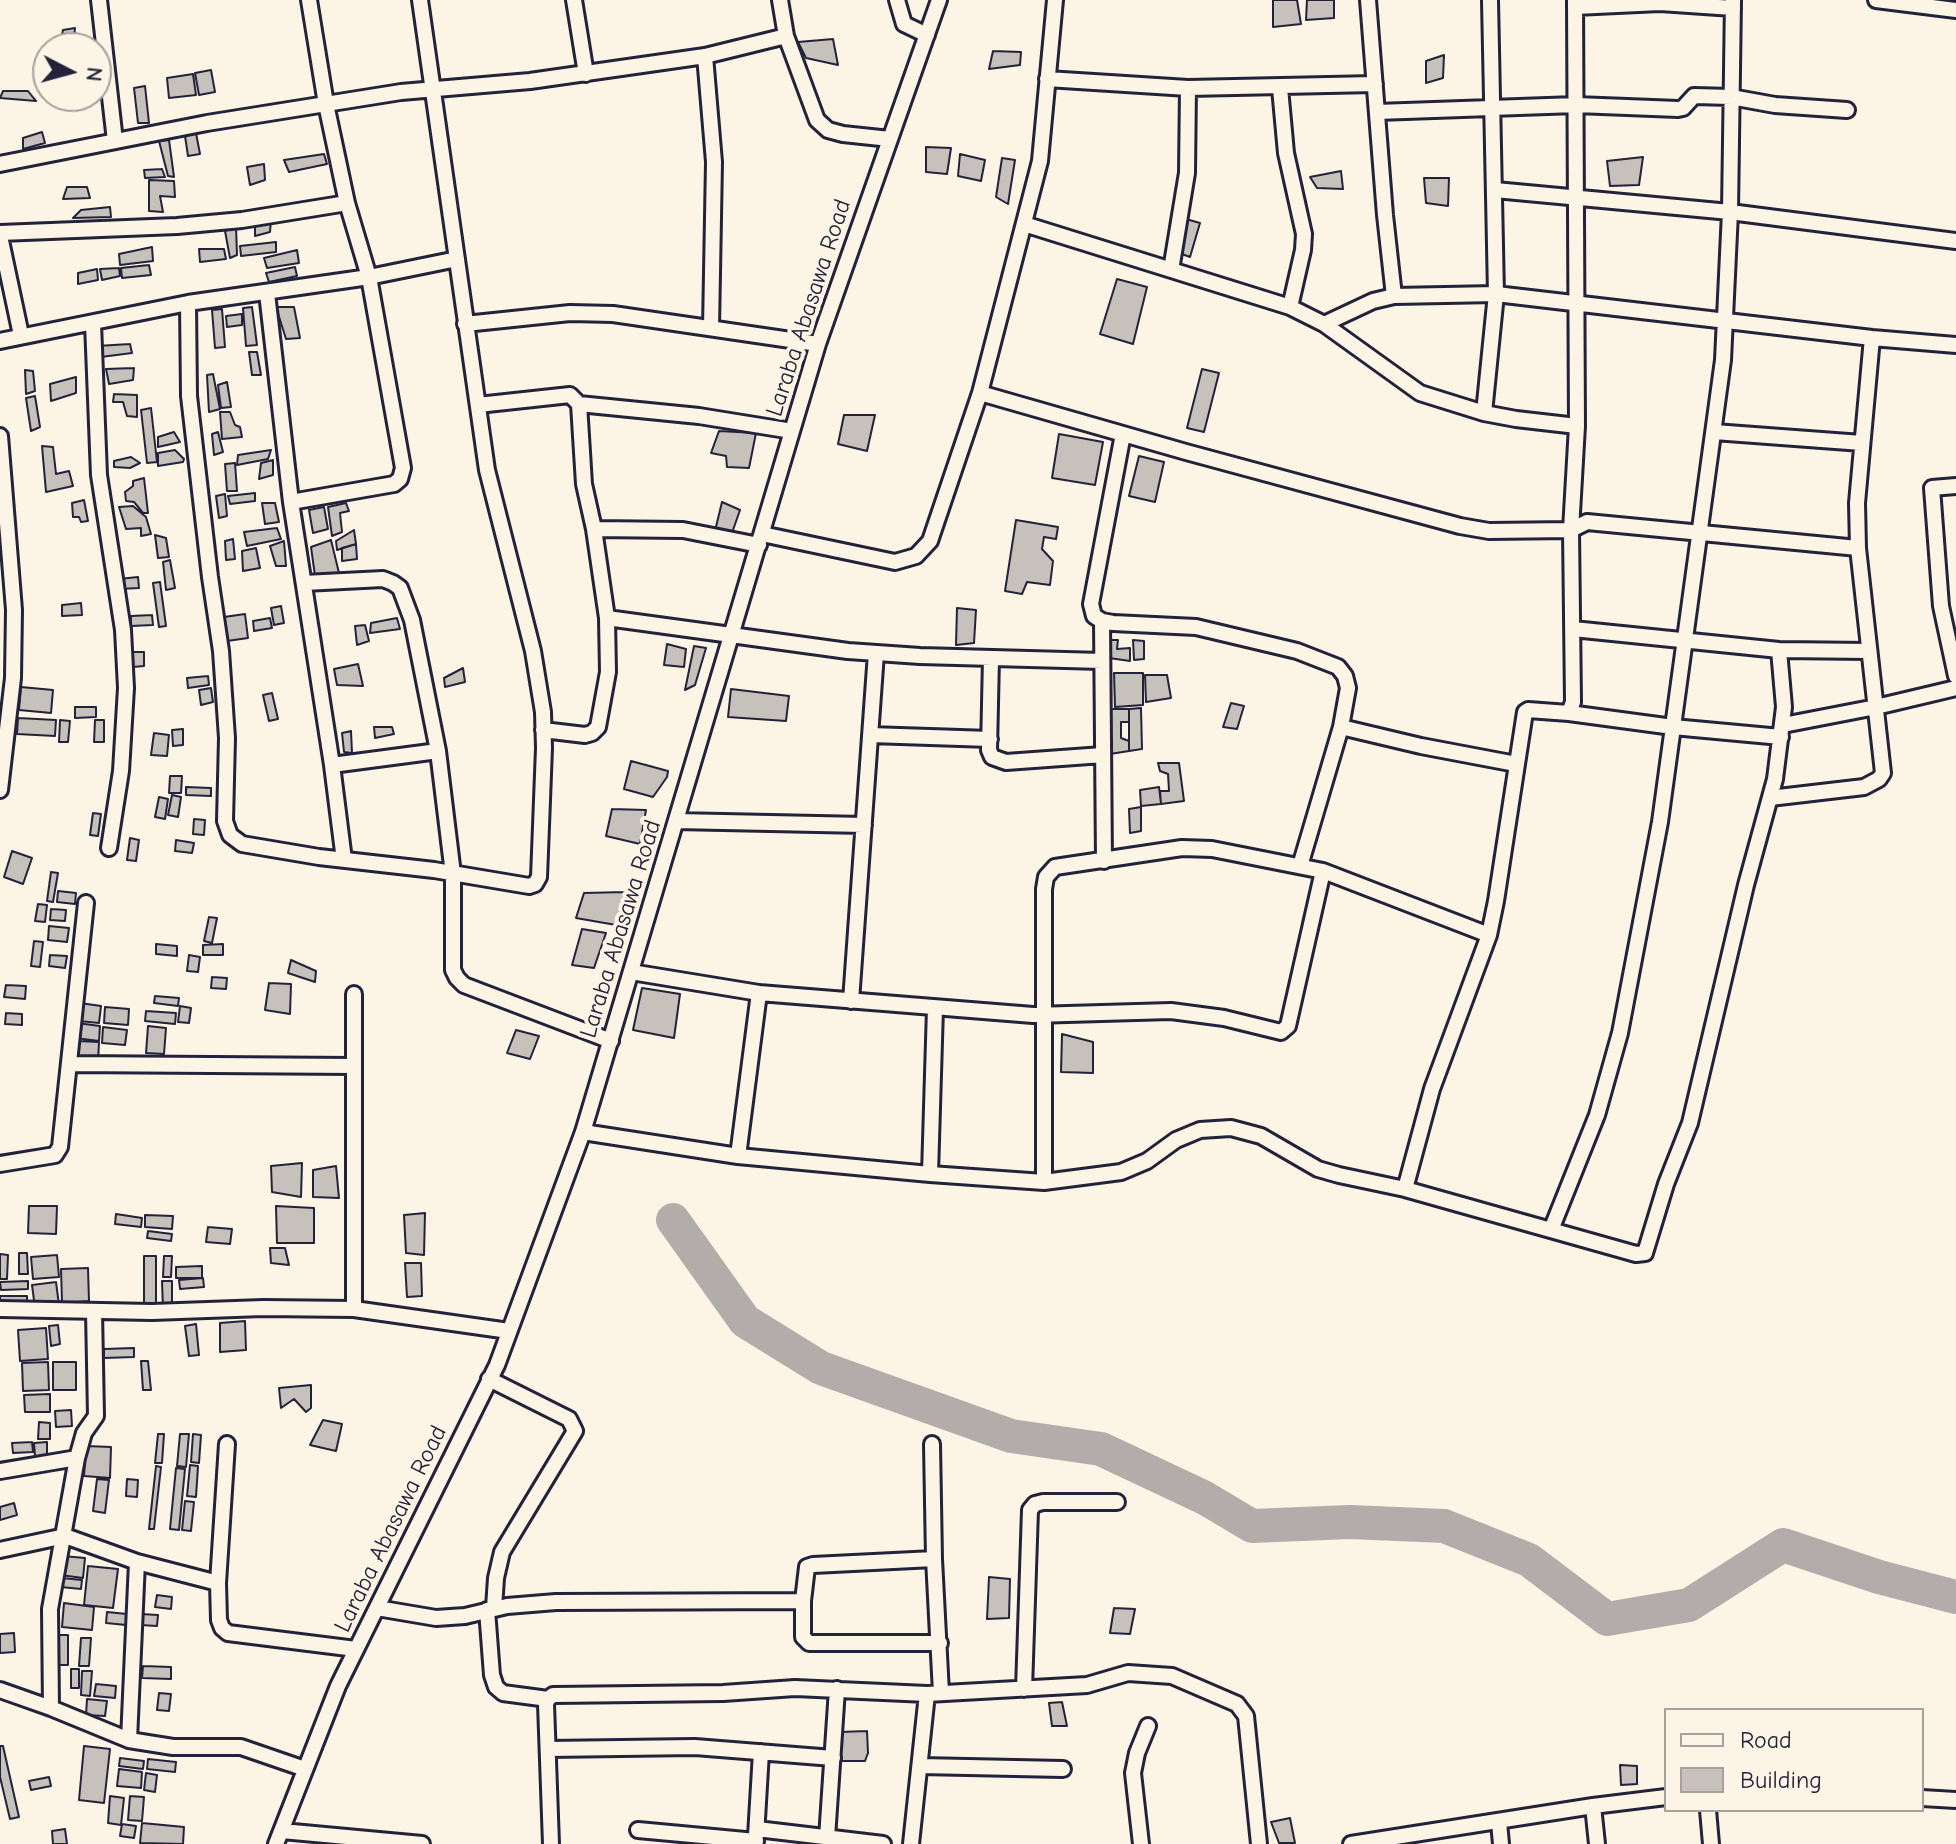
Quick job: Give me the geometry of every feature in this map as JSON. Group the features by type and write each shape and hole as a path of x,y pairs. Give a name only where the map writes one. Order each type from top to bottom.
{"street":[{"path":"99,0 115,141"},
{"path":"291,502 394,484 400,479 403,457 369,277 347,203 326,104 309,0"},
{"path":"188,303 189,396 221,651 227,738 225,821 230,835 242,844 529,886 535,884 539,877 543,730 533,651 487,470 420,0"},
{"path":"574,0 586,74"},
{"path":"780,0 786,36 817,120 828,130 843,134 890,139"},
{"path":"897,0 904,24 927,35"},
{"name":"Laraba Abasawa Road","path":"279,1837 338,1686 489,1379 583,1132 818,344 939,0"},
{"path":"594,529 683,530 760,539 895,562 916,556 930,541 980,393 1040,161 1055,0"},
{"path":"1368,0 1394,296"},
{"path":"1484,413 1496,294 1490,0"},
{"path":"1876,0 1956,10"},
{"path":"1551,1230 1597,1115 1620,1033 1660,822 1714,432 1725,321 1733,4 1575,4 1577,426 1571,530 1573,702 1569,713"},
{"path":"0,164 207,123 433,88 586,74 705,56 786,36"},
{"path":"705,56 714,162 711,328"},
{"path":"1047,79 1188,88 1375,84"},
{"path":"1171,270 1187,173 1188,88"},
{"path":"1280,88 1286,153 1304,234 1290,307"},
{"path":"1377,112 1576,105 1678,109 1694,96 1847,110"},
{"path":"1495,190 1730,212 1956,241"},
{"path":"21,335 0,234 177,226 242,220 347,203"},
{"path":"1024,224 1290,307 1324,324 1420,393 1484,413 1577,426"},
{"path":"0,341 188,303 369,277 457,259"},
{"path":"267,293 291,502 344,860"},
{"path":"1324,324 1373,301 1394,296 1496,294 1956,345"},
{"path":"465,324 570,313 613,314 818,344"},
{"path":"93,323 99,475 123,630 126,688 121,771 109,848"},
{"path":"1770,798 1864,787 1879,779 1883,773 1858,548 1857,503 1872,338"},
{"path":"980,393 1460,526 1513,532 1571,530 1587,522 1858,548"},
{"path":"478,405 570,395 579,404 699,416 792,431"},
{"path":"543,730 585,735 598,727 608,672 607,618 584,484 579,404"},
{"path":"1714,432 1862,443"},
{"path":"1123,434 1091,604 1094,616 1102,621 1196,627 1297,651 1338,667 1345,676 1348,688 1341,727 1300,866"},
{"path":"0,436 14,610 13,678 0,790"},
{"path":"1956,486 1932,488 1941,606 1956,676"},
{"path":"304,583 383,579 400,588 412,620 438,751 453,874 453,970 457,978 464,985 611,1041"},
{"path":"607,618 876,653 1102,661"},
{"path":"1102,621 1104,861"},
{"path":"1573,629 1779,650 1869,651"},
{"path":"583,1132 738,1156 1044,1182 1121,1172 1147,1161 1176,1140 1200,1130 1231,1128 1261,1136 1318,1169 1405,1189 1636,1254 1645,1253 1666,1184 1690,1123 1746,885 1770,798 1782,731 1779,650"},
{"path":"851,1001 876,653"},
{"path":"991,658 992,757 1006,762 1103,755"},
{"path":"1405,1189 1432,1089 1489,935 1525,712 1569,713 1673,727 1782,731 1956,688"},
{"path":"1341,727 1516,764"},
{"path":"870,735 990,739"},
{"path":"332,765 438,751"},
{"path":"676,821 864,825"},
{"path":"1044,1182 1046,877 1055,867 1182,848 1212,849 1323,871 1489,935"},
{"path":"631,972 716,988 935,1008 1044,1014 1171,1011 1284,1031 1323,871"},
{"path":"0,1164 55,1155 60,1147 86,903"},
{"path":"738,1156 759,993"},
{"path":"354,994 354,1309"},
{"path":"930,1174 935,1008"},
{"path":"69,1064 354,1066"},
{"path":"0,1309 354,1309 509,1331"},
{"path":"51,1708 49,1624 77,1458 84,1433 96,1416 94,1311"},
{"path":"489,1379 569,1419 575,1431 502,1552 490,1609 492,1675 496,1687 503,1693 548,1699"},
{"path":"227,1444 218,1583 222,1628 228,1633 356,1649"},
{"path":"911,1844 940,1643 934,1559 932,1444"},
{"path":"0,1471 77,1458"},
{"path":"1024,1689 1030,1510 1043,1502 1117,1502"},
{"path":"0,1550 65,1536 137,1562 218,1583"},
{"path":"934,1559 807,1567 803,1637 809,1643 940,1643"},
{"path":"129,1740 137,1562"},
{"path":"377,1608 436,1618 556,1602 803,1601"},
{"path":"551,1844 546,1704 553,1695 837,1689 934,1694 1087,1685 1128,1673 1172,1676 1237,1704 1246,1716 1249,1728 1259,1844"},
{"path":"827,1838 837,1689"},
{"path":"0,1690 129,1740 173,1747 241,1747 305,1769"},
{"path":"1141,1844 1133,1773 1148,1726"},
{"path":"548,1749 695,1747 833,1758"},
{"path":"756,1838 761,1752"},
{"path":"920,1766 1063,1769"},
{"path":"1355,1844 1664,1797"},
{"path":"1924,1798 1956,1800"},
{"path":"1593,1806 1597,1844"},
{"path":"1708,1812 1711,1844"},
{"path":"1499,1822 1501,1844"},
{"path":"638,1830 756,1838 827,1838 882,1844"},
{"path":"279,1837 422,1844"}],"building":[{"path":"1273,0 1297,0 1301,24 1273,27"},
{"path":"1307,0 1334,0 1334,18 1306,20"},
{"path":"833,39 838,65 806,58 798,42"},
{"path":"993,51 1021,52 1020,65 989,69"},
{"path":"1444,55 1443,78 1426,83 1426,61"},
{"path":"211,70 215,92 199,95 195,73"},
{"path":"193,74 196,95 169,98 167,78"},
{"path":"145,86 149,123 138,123 134,88"},
{"path":"3,91 28,91 32,101 0,98"},
{"path":"42,132 45,143 23,149 23,138"},
{"path":"196,133 200,154 188,156 185,136"},
{"path":"169,140 174,177 168,176 159,141"},
{"path":"926,147 951,148 947,174 926,172"},
{"path":"324,154 327,164 289,172 284,160"},
{"path":"960,154 985,160 981,181 958,176"},
{"path":"1643,157 1639,185 1610,186 1607,161"},
{"path":"1002,158 1015,160 1008,204 996,197"},
{"path":"264,164 265,180 250,185 247,167"},
{"path":"162,169 165,177 145,178 144,170"},
{"path":"1341,171 1343,189 1317,188 1310,177"},
{"path":"1424,178 1449,178 1448,206 1426,203"},
{"path":"149,180 174,181 175,197 160,196 163,212 149,211"},
{"path":"67,187 87,187 90,198 63,199"},
{"path":"110,207 111,217 73,218 81,210"},
{"path":"1186,219 1200,223 1190,257 1176,252"},
{"path":"271,220 270,232 255,236 255,224"},
{"path":"236,226 237,255 230,258 225,231"},
{"path":"276,242 276,252 241,256 240,246"},
{"path":"152,247 153,261 120,265 119,254"},
{"path":"199,249 224,249 226,259 200,262"},
{"path":"297,250 299,263 267,268 264,258"},
{"path":"149,265 151,275 122,278 121,268"},
{"path":"295,267 297,276 269,282 266,273"},
{"path":"119,268 120,276 102,280 100,269"},
{"path":"97,269 98,280 78,284 78,273"},
{"path":"1117,279 1147,287 1133,344 1100,334"},
{"path":"252,307 257,345 246,346 243,308"},
{"path":"276,307 294,307 300,338 286,339"},
{"path":"222,309 225,347 215,348 212,310"},
{"path":"242,314 242,325 227,327 226,316"},
{"path":"130,344 132,353 101,357 97,346"},
{"path":"249,352 257,352 261,375 252,375"},
{"path":"134,368 133,380 109,384 106,369"},
{"path":"1202,369 1219,373 1204,432 1187,428"},
{"path":"25,370 33,371 35,391 26,394"},
{"path":"213,374 220,409 209,412 207,375"},
{"path":"76,377 76,393 51,401 50,384"},
{"path":"227,382 231,407 221,408 218,385"},
{"path":"114,394 137,395 137,417 127,416 123,402 113,402"},
{"path":"35,396 40,427 31,431 26,398"},
{"path":"151,408 157,462 147,463 141,410"},
{"path":"220,412 230,412 235,425 240,427 242,437 222,439"},
{"path":"844,415 875,415 867,451 838,444"},
{"path":"719,431 756,433 749,468 727,467 726,456 711,453"},
{"path":"174,432 180,442 158,447 158,437"},
{"path":"218,432 223,452 214,455 212,434"},
{"path":"1059,434 1103,442 1095,485 1052,478"},
{"path":"42,446 53,447 56,474 69,471 73,486 46,492"},
{"path":"175,450 184,459 183,462 158,466 158,453"},
{"path":"271,450 268,459 237,465 238,455"},
{"path":"1139,456 1164,462 1155,502 1129,496"},
{"path":"131,457 140,463 130,468 114,467 114,461"},
{"path":"273,460 273,475 259,479 261,463"},
{"path":"235,463 237,491 227,491 225,464"},
{"path":"144,478 148,513 143,513 134,502 126,501 125,492 133,486 133,481"},
{"path":"255,493 255,501 230,504 228,496"},
{"path":"225,494 227,516 219,518 216,496"},
{"path":"84,500 88,521 81,522 79,517 73,517 72,503"},
{"path":"722,502 740,510 732,533 715,531"},
{"path":"262,503 275,503 279,522 265,524"},
{"path":"346,503 349,511 340,513 342,532 332,536 328,507"},
{"path":"133,506 146,517 151,534 141,536 141,528 126,529 119,507"},
{"path":"324,507 328,529 313,533 309,510"},
{"path":"1016,520 1058,527 1056,539 1044,537 1042,549 1053,561 1050,585 1027,582 1022,594 1005,591"},
{"path":"277,528 281,539 247,546 244,532"},
{"path":"354,530 356,544 337,550 336,541"},
{"path":"155,535 166,538 169,557 158,558"},
{"path":"233,539 235,559 226,560 225,541"},
{"path":"331,540 339,573 315,576 311,547"},
{"path":"284,541 286,566 276,566 270,546"},
{"path":"356,544 357,559 342,561 342,548"},
{"path":"256,548 260,568 243,571 242,551"},
{"path":"170,560 175,588 166,590 163,562"},
{"path":"138,577 139,588 120,589 119,579"},
{"path":"160,582 166,626 159,627 153,583"},
{"path":"81,603 82,615 62,616 62,605"},
{"path":"281,606 284,623 274,625 271,608"},
{"path":"957,608 976,610 974,643 956,645"},
{"path":"245,614 248,638 227,641 224,617"},
{"path":"152,615 153,625 131,626 131,616"},
{"path":"270,618 272,628 254,631 253,621"},
{"path":"397,618 400,629 370,633 371,623"},
{"path":"365,625 369,641 357,645 355,626"},
{"path":"1109,640 1118,640 1117,649 1130,648 1130,661 1109,658"},
{"path":"1133,640 1144,641 1144,659 1134,660"},
{"path":"667,644 686,649 684,667 664,665"},
{"path":"694,646 706,648 695,685 685,690"},
{"path":"132,652 144,652 144,666 133,667"},
{"path":"358,664 363,686 337,685 334,669"},
{"path":"463,668 465,682 445,687 444,678"},
{"path":"1114,673 1143,673 1143,705 1115,707"},
{"path":"1145,675 1167,675 1171,698 1146,702"},
{"path":"208,676 209,685 188,688 187,678"},
{"path":"21,687 53,690 51,713 19,710"},
{"path":"211,688 213,702 201,705 199,690"},
{"path":"731,689 789,696 786,721 728,717"},
{"path":"272,693 278,719 269,721 263,695"},
{"path":"1231,703 1244,706 1237,729 1223,727"},
{"path":"75,707 96,707 96,717 75,718"},
{"path":"1141,708 1142,749 1129,751 1129,709"},
{"path":"1111,709 1129,709 1129,722 1121,722 1121,738 1129,741 1129,751 1110,754"},
{"path":"18,718 56,720 55,736 17,734"},
{"path":"60,720 70,721 68,742 59,742"},
{"path":"95,720 104,720 104,742 94,742"},
{"path":"374,727 392,727 394,734 375,738"},
{"path":"183,729 183,745 173,746 172,730"},
{"path":"351,731 352,753 344,752 342,733"},
{"path":"154,733 169,735 167,756 151,755"},
{"path":"631,761 668,771 653,797 624,789"},
{"path":"1158,763 1179,763 1184,801 1161,804 1160,791 1169,791 1168,774 1160,771"},
{"path":"170,776 182,776 181,793 169,793"},
{"path":"186,787 211,788 211,796 186,795"},
{"path":"1159,787 1161,804 1141,806 1140,790"},
{"path":"172,795 181,797 178,817 168,815"},
{"path":"159,797 168,799 165,819 155,817"},
{"path":"1141,807 1141,831 1130,833 1129,809"},
{"path":"612,809 646,810 640,844 606,836"},
{"path":"93,813 101,814 98,836 90,835"},
{"path":"194,819 205,820 204,835 193,834"},
{"path":"130,838 139,840 136,861 127,860"},
{"path":"176,840 194,843 192,853 175,851"},
{"path":"12,851 32,858 23,884 4,877"},
{"path":"51,872 58,873 53,902 47,901"},
{"path":"58,891 76,893 75,904 57,902"},
{"path":"625,892 616,925 576,918 584,893"},
{"path":"38,904 47,905 45,922 35,921"},
{"path":"51,909 66,910 65,921 50,920"},
{"path":"209,917 217,918 212,943 204,941"},
{"path":"49,926 69,928 67,942 48,940"},
{"path":"582,929 606,933 594,968 572,965"},
{"path":"34,941 43,942 40,967 31,966"},
{"path":"156,944 177,946 177,956 156,954"},
{"path":"223,944 223,955 203,955 203,945"},
{"path":"50,955 67,956 65,968 49,966"},
{"path":"189,955 200,957 198,972 187,971"},
{"path":"291,960 316,971 315,982 288,973"},
{"path":"212,977 227,978 226,989 211,988"},
{"path":"269,983 291,984 290,1014 265,1010"},
{"path":"6,985 26,986 25,999 4,997"},
{"path":"642,988 680,994 674,1038 633,1030"},
{"path":"155,996 179,998 178,1006 154,1003"},
{"path":"80,1003 101,1006 99,1023 79,1021"},
{"path":"180,1006 191,1008 189,1023 178,1022"},
{"path":"105,1007 129,1009 128,1025 104,1023"},
{"path":"146,1011 176,1013 175,1024 145,1021"},
{"path":"6,1013 22,1014 22,1025 5,1024"},
{"path":"77,1023 100,1026 99,1041 75,1038"},
{"path":"148,1026 166,1028 164,1054 146,1053"},
{"path":"103,1027 127,1030 125,1045 102,1043"},
{"path":"516,1030 539,1036 530,1059 507,1053"},
{"path":"1062,1034 1093,1042 1093,1073 1061,1072"},
{"path":"78,1041 99,1042 98,1062 76,1061"},
{"path":"302,1163 301,1197 272,1192 271,1166"},
{"path":"336,1166 339,1198 313,1197 313,1170"},
{"path":"29,1206 57,1206 56,1234 28,1233"},
{"path":"276,1206 314,1208 314,1243 277,1243"},
{"path":"425,1213 424,1255 406,1253 404,1215"},
{"path":"116,1214 142,1218 141,1227 115,1224"},
{"path":"145,1215 173,1216 172,1229 145,1227"},
{"path":"208,1227 232,1229 230,1244 206,1242"},
{"path":"148,1231 172,1234 171,1241 147,1238"},
{"path":"270,1248 285,1248 289,1265 271,1263"},
{"path":"19,1253 27,1253 28,1274 19,1274"},
{"path":"0,1254 8,1255 7,1279 0,1279"},
{"path":"57,1255 59,1277 33,1279 31,1257"},
{"path":"144,1256 156,1256 156,1310 144,1310"},
{"path":"164,1256 172,1256 171,1277 163,1277"},
{"path":"405,1263 421,1263 422,1296 407,1297"},
{"path":"202,1266 202,1278 176,1278 176,1267"},
{"path":"88,1268 89,1301 62,1303 61,1269"},
{"path":"203,1278 204,1287 180,1289 179,1280"},
{"path":"28,1281 28,1289 1,1290 0,1282"},
{"path":"162,1281 172,1281 172,1309 163,1309"},
{"path":"56,1282 59,1305 35,1308 32,1285"},
{"path":"0,1296 27,1296 27,1307 0,1306"},
{"path":"245,1321 246,1350 220,1352 220,1323"},
{"path":"196,1324 199,1355 189,1356 185,1326"},
{"path":"58,1325 60,1344 51,1346 49,1326"},
{"path":"46,1328 48,1359 20,1361 18,1330"},
{"path":"134,1348 134,1357 104,1358 104,1349"},
{"path":"141,1361 148,1361 151,1390 143,1390"},
{"path":"48,1362 49,1390 23,1391 22,1363"},
{"path":"53,1362 76,1362 76,1390 53,1390"},
{"path":"311,1385 311,1408 306,1412 294,1399 281,1408 279,1388"},
{"path":"50,1394 50,1412 25,1412 24,1395"},
{"path":"71,1410 72,1426 56,1427 55,1411"},
{"path":"323,1420 342,1424 336,1451 310,1445"},
{"path":"39,1422 50,1423 50,1439 38,1439"},
{"path":"158,1434 164,1434 162,1463 155,1463"},
{"path":"180,1434 189,1434 186,1467 177,1466"},
{"path":"193,1434 201,1435 199,1463 191,1462"},
{"path":"32,1442 33,1452 13,1453 12,1443"},
{"path":"47,1442 47,1457 35,1457 34,1443"},
{"path":"86,1446 111,1447 110,1478 84,1476"},
{"path":"190,1465 198,1466 196,1497 187,1496"},
{"path":"156,1466 161,1467 154,1529 149,1529"},
{"path":"176,1468 185,1469 179,1530 170,1529"},
{"path":"97,1479 109,1480 105,1513 93,1511"},
{"path":"127,1479 138,1480 137,1497 126,1496"},
{"path":"185,1501 194,1502 191,1531 182,1530"},
{"path":"14,1503 17,1515 0,1520 0,1507"},
{"path":"63,1556 85,1558 83,1578 60,1575"},
{"path":"88,1566 118,1569 113,1608 84,1605"},
{"path":"989,1577 1010,1579 1009,1618 987,1619"},
{"path":"62,1578 82,1580 81,1589 61,1587"},
{"path":"157,1595 172,1597 171,1609 155,1607"},
{"path":"64,1603 94,1607 92,1630 62,1627"},
{"path":"1114,1608 1135,1609 1130,1634 1110,1633"},
{"path":"107,1612 127,1614 126,1625 106,1623"},
{"path":"141,1614 158,1615 157,1626 140,1625"},
{"path":"14,1633 15,1652 0,1653 0,1634"},
{"path":"56,1635 68,1635 68,1665 56,1665"},
{"path":"81,1638 91,1638 89,1666 79,1666"},
{"path":"143,1666 171,1667 171,1679 142,1678"},
{"path":"71,1669 79,1669 79,1688 71,1688"},
{"path":"82,1671 92,1671 90,1696 81,1695"},
{"path":"96,1684 116,1686 115,1698 94,1696"},
{"path":"159,1693 171,1694 169,1711 157,1710"},
{"path":"87,1699 107,1701 105,1716 86,1715"},
{"path":"1062,1702 1067,1726 1052,1726 1049,1703"},
{"path":"867,1731 868,1753 865,1761 839,1761 840,1732"},
{"path":"0,1746 3,1746 19,1817 10,1819 0,1777"},
{"path":"84,1746 110,1749 104,1803 79,1800"},
{"path":"120,1758 144,1761 143,1769 119,1766"},
{"path":"148,1759 176,1762 175,1772 147,1769"},
{"path":"1620,1765 1637,1766 1637,1784 1621,1785"},
{"path":"119,1769 142,1772 141,1788 117,1786"},
{"path":"146,1773 157,1775 155,1792 144,1790"},
{"path":"49,1777 51,1786 31,1790 29,1781"},
{"path":"110,1796 124,1798 121,1825 108,1823"},
{"path":"130,1796 144,1797 142,1821 128,1820"},
{"path":"1290,1818 1295,1843 1279,1843 1271,1822"},
{"path":"142,1823 184,1827 183,1844 140,1843"},
{"path":"122,1824 136,1826 134,1838 120,1836"},
{"path":"65,1829 67,1844 53,1844 52,1831"}],"waterway":[{"path":"673,1220 745,1321 821,1368 1011,1436 1101,1449 1205,1498 1252,1526 1350,1522 1444,1526 1529,1560 1607,1619 1689,1605 1783,1545 1879,1577 1956,1597"}]}
